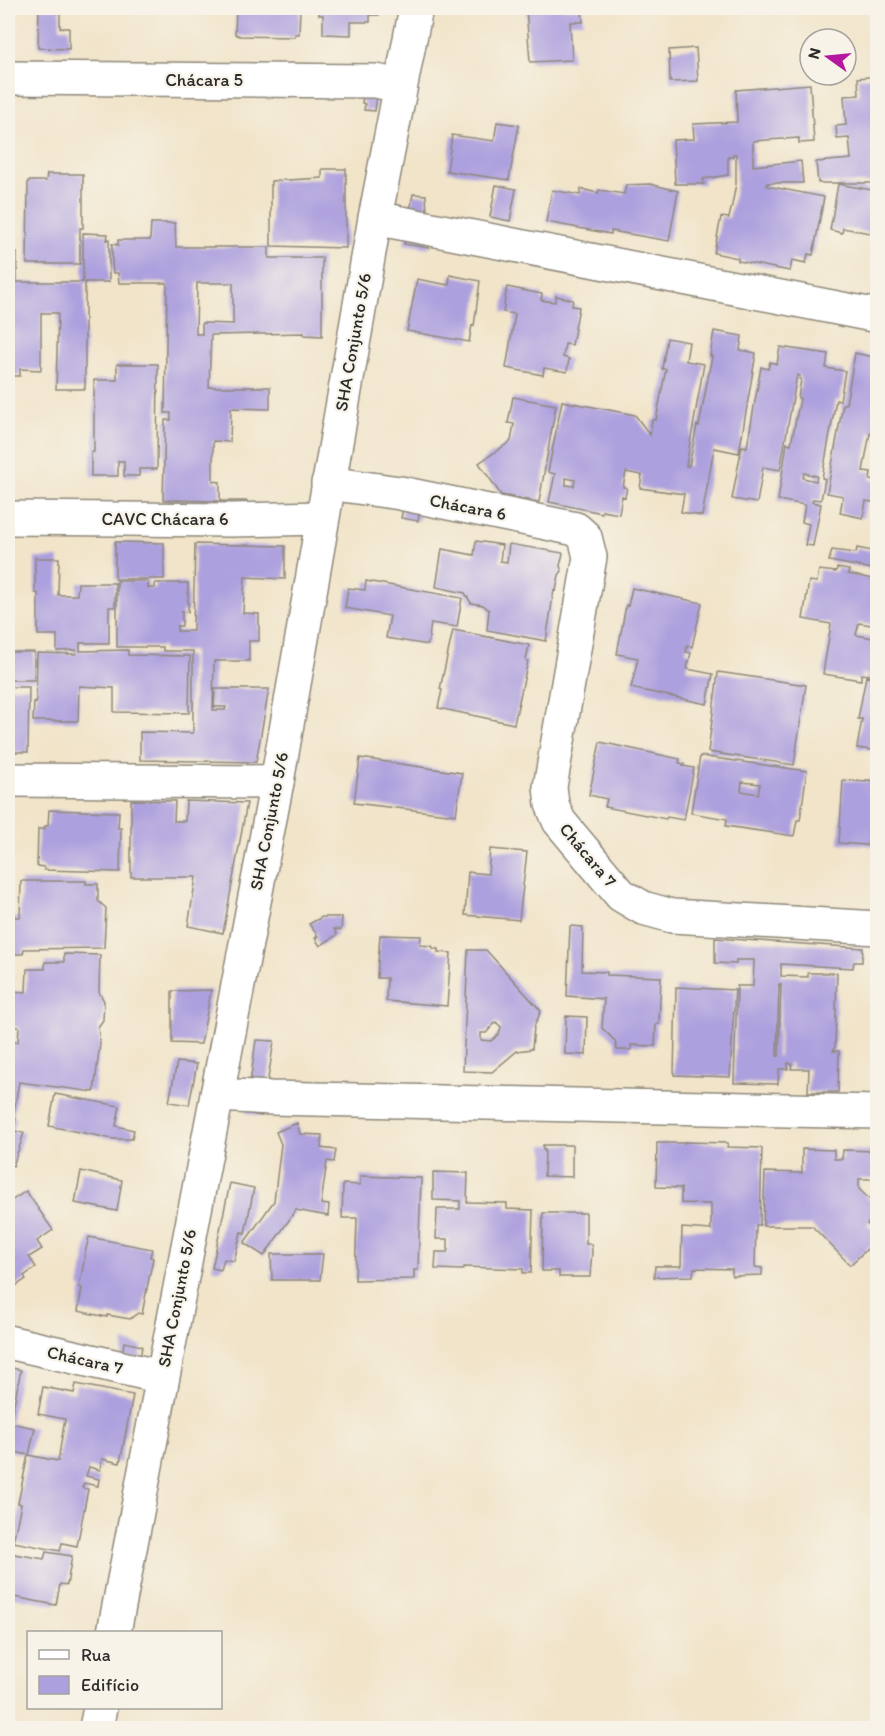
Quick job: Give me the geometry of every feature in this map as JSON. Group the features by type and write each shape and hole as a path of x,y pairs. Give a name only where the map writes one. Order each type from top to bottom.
{"street":[{"name":"SHA Conjunto 5/6","path":"114,1631 277,782 375,218 416,8"},
{"name":"Chácara 5","path":"8,78 376,81 400,87"},
{"path":"375,218 878,316"},
{"name":"Chácara 6","path":"328,483 400,494 576,529 585,537 590,556"},
{"name":"CAVC Chácara 6","path":"8,518 220,520 322,518"},
{"name":"Chácara 7","path":"590,556 550,787 552,804 559,821 621,895 643,908 672,916 878,928"},
{"path":"8,780 277,782"},
{"path":"217,1095 878,1112"},
{"name":"Chácara 7","path":"8,1342 162,1377"},
{"path":"96,1728 100,1709"}],"building":[{"path":"39,8 60,8 60,28 69,28 69,49 38,48"},
{"path":"236,8 300,8 299,34 295,34 295,37 235,34"},
{"path":"319,8 379,8 379,15 370,15 370,22 351,22 351,35 323,34 323,15 319,15"},
{"path":"526,8 582,8 583,22 570,22 572,60 530,62"},
{"path":"696,48 698,81 670,82 669,50"},
{"path":"878,76 878,183 818,183 816,162 851,159 849,138 837,139 836,126 846,125 844,96 859,95 858,78"},
{"path":"798,85 798,87 810,87 814,142 799,143 799,138 753,141 753,166 801,161 803,183 767,183 767,186 824,197 813,255 808,254 806,263 792,260 790,271 738,261 738,258 714,253 721,217 729,218 732,205 736,184 736,154 728,157 728,175 703,179 704,184 675,184 673,140 694,139 693,124 737,122 736,90"},
{"path":"364,88 377,94 375,111 364,110 365,104 362,103"},
{"path":"497,122 519,125 509,180 447,171 452,135 494,141"},
{"path":"322,169 346,169 346,248 271,246 271,181 322,178"},
{"path":"47,174 83,174 80,264 27,264 28,181 46,181"},
{"path":"650,184 678,191 669,241 611,231 611,234 546,222 552,190 580,195 581,189 598,193 599,190 624,194 626,185"},
{"path":"838,184 878,191 876,234 843,228 842,233 830,230"},
{"path":"496,185 516,189 510,221 490,217"},
{"path":"413,194 426,195 429,248 404,244"},
{"path":"151,223 175,223 176,247 269,247 269,258 322,258 322,336 304,335 304,333 211,335 209,387 270,387 270,409 231,408 230,442 213,441 213,481 220,482 220,501 163,500 165,420 171,420 171,413 165,413 167,283 119,283 118,273 113,273 112,264 112,244 118,245 118,240 150,240","holes":["197,283 233,283 233,324 202,323 202,334 196,334"]},
{"path":"83,233 108,234 107,240 109,239 109,282 85,282 85,389 56,389 58,313 41,313 41,370 20,369 20,376 8,376 8,253 17,253 17,282 83,282"},
{"path":"450,275 480,281 474,326 472,325 469,342 407,331 417,279 449,285"},
{"path":"507,287 542,294 541,300 555,302 556,296 573,300 572,306 579,307 572,345 565,344 563,357 569,359 567,372 544,368 543,375 506,368 515,314 503,312"},
{"path":"714,331 742,336 740,350 756,353 739,453 714,448 702,516 681,512 684,494 640,488 642,475 626,472 623,487 627,488 625,497 622,496 619,514 602,511 602,513 549,502 555,474 548,472 562,401 635,415 650,435 652,420 656,420 666,369 662,369 667,338 689,342 686,361 704,364 686,466 689,466 697,425 699,426 712,356 710,356","holes":["566,478 575,480 574,486 566,485"]},
{"path":"780,347 828,354 826,368 845,371 840,401 836,400 822,478 825,479 821,500 813,499 812,502 821,504 813,546 805,545 809,524 802,522 805,505 778,500 787,443 791,444 800,399 798,398 800,376 797,375 780,470 763,467 757,503 732,499 742,446 747,447 761,367 768,369 770,362 777,364","holes":["804,473 817,476 816,481 803,478"]},
{"path":"855,353 878,358 878,394 874,414 878,415 878,434 870,433 863,471 871,472 870,480 878,481 878,503 866,501 863,518 840,513 843,496 827,493"},
{"path":"117,364 158,364 157,469 139,469 139,476 124,476 124,461 118,461 118,476 91,476 91,452 94,452 94,380 117,380"},
{"path":"513,397 556,405 539,502 501,495 479,463 511,441 514,424 508,423"},
{"path":"405,499 421,506 418,521 401,518"},
{"path":"220,501 247,501 247,519 219,520"},
{"path":"476,541 502,545 500,561 507,562 509,544 563,553 560,566 562,571 556,591 554,590 546,641 487,630 489,610 483,605 471,603 465,593 436,587 442,549 474,555"},
{"path":"115,542 164,543 164,579 115,579"},
{"path":"195,544 285,546 285,579 245,577 243,613 259,614 259,641 249,641 249,661 214,661 213,710 225,710 226,707 214,707 215,689 269,689 256,762 140,760 140,732 193,733 193,651 163,651 163,647 117,647 117,581 148,581 148,588 155,588 155,583 188,583 188,612 182,611 182,626 177,626 177,631 193,631"},
{"path":"857,548 878,552 878,570 829,561 832,550 856,553"},
{"path":"35,558 59,558 58,595 77,595 78,583 115,583 115,607 109,607 109,643 80,643 80,651 128,650 128,655 190,656 189,713 114,712 114,688 79,686 78,721 33,721 34,702 36,703 37,653 76,654 76,650 57,651 57,635 38,635"},
{"path":"837,568 849,570 848,574 878,580 878,626 859,623 856,635 878,639 878,751 857,748 862,719 858,719 866,676 869,677 869,675 861,674 861,680 823,674 831,624 803,619 809,581 817,582 819,570 836,572"},
{"path":"366,581 462,598 457,627 431,623 428,645 386,638 390,616 345,608 348,588 365,590"},
{"path":"632,588 702,603 692,647 687,645 686,652 691,653 687,669 713,674 707,704 631,688 638,658 617,654 626,605 628,606"},
{"path":"453,630 529,645 526,660 528,661 514,724 438,708"},
{"path":"10,652 34,652 34,680 9,680"},
{"path":"718,672 806,685 794,765 708,752"},
{"path":"8,687 29,687 28,752 8,752"},
{"path":"600,742 680,759 679,763 684,764 683,766 694,768 684,820 667,817 666,819 605,807 607,799 589,795"},
{"path":"700,756 807,771 800,820 797,820 794,836 726,826 727,819 691,813","holes":["742,782 760,784 758,794 741,791"]},
{"path":"360,758 462,773 456,815 354,803"},
{"path":"843,780 878,781 878,846 839,843"},
{"path":"131,800 175,801 174,821 185,821 186,801 247,803 223,933 188,926 196,877 131,877"},
{"path":"49,810 119,812 120,872 44,870 44,867 37,866 38,829 45,829 45,826 48,826"},
{"path":"490,849 527,852 519,920 465,915 468,872 488,874"},
{"path":"21,881 86,881 86,884 98,884 98,901 106,908 104,948 24,949 23,954 8,954 9,917 20,917"},
{"path":"322,917 342,917 341,930 334,929 337,935 320,946 315,938 318,936 309,924"},
{"path":"570,926 583,927 582,971 607,972 607,975 661,977 659,1024 656,1024 655,1046 631,1045 631,1050 617,1050 615,1041 602,1028 604,999 567,996"},
{"path":"380,935 421,936 420,945 432,946 438,949 438,952 451,953 447,1006 386,1001 387,978 377,978"},
{"path":"715,938 863,948 862,962 854,962 853,968 781,964 781,976 808,977 808,973 837,973 833,1051 839,1051 838,1092 808,1092 809,1069 791,1069 792,1064 788,1063 788,1069 779,1069 778,1084 734,1083 737,986 753,986 754,960 736,960 736,964 715,963","holes":["779,984 781,984 779,1056 777,1056"]},
{"path":"468,950 486,950 541,1011 534,1027 532,1049 517,1051 492,1072 463,1071","holes":["496,1022 501,1027 499,1034 491,1041 481,1040 481,1033 486,1033"]},
{"path":"64,954 100,955 99,992 104,1001 103,1020 98,1027 100,1043 94,1092 19,1082 13,1131 24,1133 13,1166 8,1164 8,1042 18,1042 19,1027 10,1027 11,991 26,992 27,969 45,969 45,962 64,962"},
{"path":"676,987 735,990 730,1077 674,1075"},
{"path":"211,990 201,1044 172,1043 172,991"},
{"path":"566,1016 587,1017 586,1055 565,1054"},
{"path":"256,1040 274,1041 262,1116 246,1113"},
{"path":"177,1062 197,1064 189,1105 169,1102"},
{"path":"55,1094 120,1106 116,1126 134,1130 132,1139 113,1139 49,1126"},
{"path":"297,1123 300,1134 322,1135 321,1148 336,1150 334,1162 327,1161 321,1204 329,1205 328,1216 296,1210 264,1256 244,1243 274,1201 281,1144 276,1132"},
{"path":"657,1143 728,1143 727,1147 762,1148 760,1225 756,1225 755,1267 762,1268 762,1275 732,1276 732,1269 694,1268 693,1276 654,1277 655,1266 681,1266 682,1228 711,1230 711,1204 681,1203 681,1188 656,1187"},
{"path":"543,1145 572,1145 572,1177 544,1176 545,1150 543,1150"},
{"path":"802,1149 834,1150 834,1159 842,1159 843,1150 878,1151 878,1179 859,1179 859,1189 878,1208 878,1214 867,1224 878,1234 878,1239 850,1265 812,1226 763,1226 765,1172 802,1173"},
{"path":"81,1171 122,1180 117,1211 75,1203"},
{"path":"433,1172 468,1173 467,1202 507,1203 507,1209 533,1210 531,1273 523,1273 523,1269 464,1267 463,1270 435,1269 436,1252 447,1252 448,1250 448,1239 436,1239 437,1209 460,1209 460,1201 433,1200"},
{"path":"360,1176 421,1178 418,1270 414,1270 414,1279 355,1280 357,1218 342,1218 343,1184 360,1185"},
{"path":"230,1183 254,1188 245,1233 241,1232 234,1261 224,1259 221,1270 212,1268"},
{"path":"26,1191 53,1230 37,1241 42,1249 29,1257 36,1267 24,1276 26,1279 8,1291 8,1203"},
{"path":"543,1213 586,1213 586,1244 591,1244 592,1251 590,1277 559,1277 559,1271 542,1271"},
{"path":"89,1237 152,1249 150,1257 153,1258 142,1314 138,1313 130,1319 78,1311 82,1288 79,1287"},
{"path":"271,1254 323,1254 320,1280 272,1280"},
{"path":"124,1342 142,1346 140,1359 122,1357"},
{"path":"8,1367 21,1370 10,1423 35,1428 29,1455 8,1451"},
{"path":"76,1384 133,1395 120,1463 102,1459 100,1470 89,1467 86,1476 99,1479 98,1486 84,1483 82,1488 88,1489 77,1546 62,1543 60,1551 13,1542 28,1455 58,1461 65,1419 38,1414 43,1387 74,1393"},
{"path":"46,1552 72,1556 67,1585 60,1584 56,1605 8,1596 8,1553 44,1559"}]}
